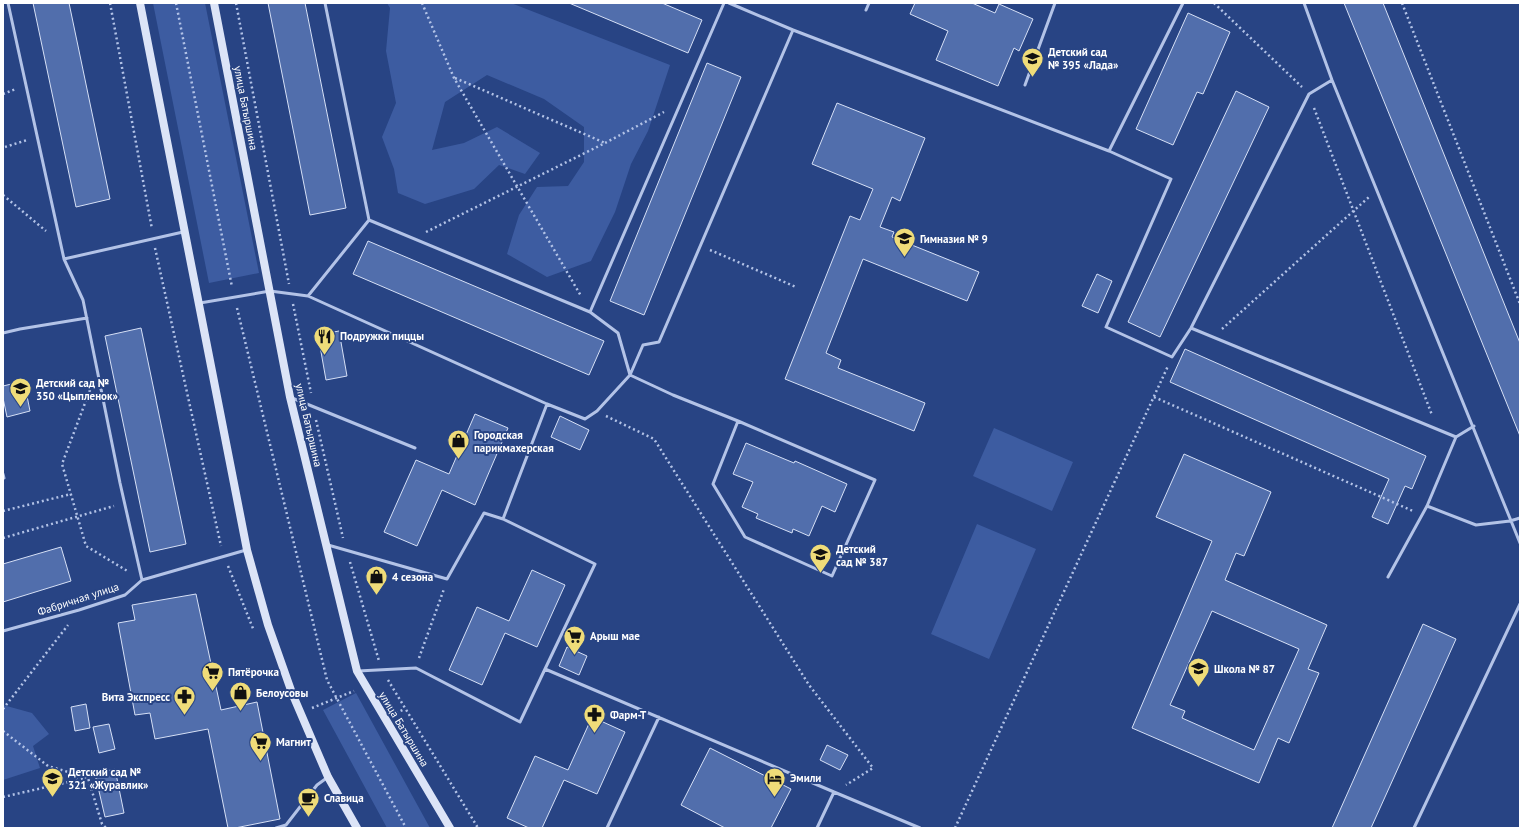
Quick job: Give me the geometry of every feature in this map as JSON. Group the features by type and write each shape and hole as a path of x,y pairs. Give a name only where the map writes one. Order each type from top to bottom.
{"street":[{"path":"140,3 247,550 268,625 301,713 328,777 357,828"},
{"name":"улица Батыршина","path":"214,3 290,397 357,671 384,719 450,828"}],"lane":[{"path":"8,3 64,259 83,300 124,503 142,580"},
{"path":"325,3 369,220"},
{"path":"590,312 724,3"},
{"path":"730,3 793,30 1109,151 1171,180 1106,327 1172,357 1191,328 1309,94 1332,80"},
{"path":"866,10 869,3"},
{"path":"1025,85 1055,3"},
{"path":"1109,151 1183,3"},
{"path":"1304,3 1332,80 1474,426 1510,521 1520,543"},
{"path":"199,303 270,291 308,296 547,404 585,419 597,411 630,375 643,345 659,342 793,30"},
{"path":"308,296 369,220"},
{"path":"369,220 590,312 618,333 630,375 673,395 738,421 875,480 832,576 745,537 714,484 738,421"},
{"path":"64,259 185,232"},
{"path":"3,333 87,318"},
{"path":"1191,328 1456,438"},
{"path":"290,397 415,448"},
{"path":"503,519 547,404"},
{"path":"1388,577 1427,506 1456,438 1474,426"},
{"path":"3,474 3,478"},
{"path":"1427,506 1476,525 1510,521 1520,518"},
{"path":"326,545 447,579 484,514 503,519 595,564 520,722 416,668 357,671"},
{"name":"Фабричная улица","path":"3,632 125,595 142,580 247,550"},
{"path":"1414,828 1520,604"},
{"path":"545,669 920,828"},
{"path":"607,828 659,717"},
{"path":"276,828 286,825 317,785 328,777"},
{"path":"817,828 834,792"}],"path":[{"path":"110,3 153,239 224,556 256,636"},
{"path":"176,3 234,297 327,680 406,828"},
{"path":"422,3 454,78 590,312"},
{"path":"1214,3 1309,94 1438,430"},
{"path":"1402,3 1520,304"},
{"path":"454,78 605,143"},
{"path":"413,238 605,143 680,104"},
{"path":"5,147 37,137"},
{"path":"1213,337 1377,190"},
{"path":"3,195 60,243"},
{"path":"701,246 796,287"},
{"path":"955,828 1172,357"},
{"path":"98,371 62,464 86,546 142,580"},
{"path":"1154,397 1422,515"},
{"path":"597,411 654,439 809,685 873,768 834,792"},
{"path":"3,511 71,494"},
{"path":"3,538 124,503"},
{"path":"416,668 447,579"},
{"path":"3,709 79,610"},
{"path":"301,713 358,689"},
{"path":"384,719 405,708"},
{"path":"3,731 48,766 88,778"},
{"path":"3,797 88,778"},
{"path":"88,778 102,824 106,828"}],"shaded area":[{"path":"153,3 205,3 259,273 209,283"},
{"path":"387,3 511,3 670,65 648,131 631,164 615,212 591,261 547,277 507,254 519,215 537,187 568,186 584,162 584,127 544,99 487,75 445,102 432,150 464,143 497,127 540,153 525,174 499,165 474,189 425,204 398,193 394,169 382,137 396,103 386,51 390,8"},
{"path":"994,428 1073,462 1052,511 973,476"},
{"path":"977,524 1036,549 989,659 931,634"},
{"path":"356,693 430,828 387,828 323,710"},
{"path":"3,705 32,713 49,734 33,746 40,768 3,780"}],"building":[{"path":"33,3 69,3 110,199 76,207"},
{"path":"268,3 305,3 346,208 310,215"},
{"path":"569,3 662,3 702,20 688,53"},
{"path":"915,3 972,3 995,13 999,4 1033,19 1019,51 1014,48 998,86 936,60 948,31 910,14"},
{"path":"1344,3 1383,3 1520,343 1520,436"},
{"path":"1188,13 1230,32 1203,94 1197,92 1173,145 1136,129"},
{"path":"707,63 741,77 644,315 610,301"},
{"path":"1236,91 1269,107 1160,337 1128,322"},
{"path":"837,103 925,138 900,201 892,197 880,227 894,232 892,237 979,272 967,301 863,259 826,353 841,360 838,368 925,403 914,431 785,379 850,216 860,220 873,189 812,164"},
{"path":"368,241 604,341 589,375 353,274"},
{"path":"1097,274 1112,281 1098,313 1082,306"},
{"path":"141,328 186,544 150,552 105,336"},
{"path":"339,331 347,376 326,380 318,335"},
{"path":"1185,349 1426,456 1412,489 1405,486 1388,524 1372,517 1389,479 1170,382"},
{"path":"24,381 30,411 7,417 3,398 3,386"},
{"path":"475,414 508,428 475,505 442,490 417,546 384,532 416,460 449,474"},
{"path":"560,416 589,430 580,450 551,437"},
{"path":"746,443 794,463 795,461 847,484 835,512 822,506 809,536 793,529 792,533 756,518 758,514 742,507 753,482 733,474"},
{"path":"1184,454 1271,492 1244,556 1236,553 1225,580 1327,625 1308,669 1319,673 1289,743 1278,738 1259,783 1132,728 1212,541 1156,517","holes":["1212,611 1299,649 1254,750 1182,718 1185,711 1170,705"]},
{"path":"61,547 71,581 3,602 3,564"},
{"path":"532,570 565,585 537,647 505,633 482,685 449,670 477,607 509,621"},
{"path":"196,594 221,710 257,702 280,819 228,828 208,729 155,739 150,713 135,715 118,623 135,620 132,605"},
{"path":"1423,624 1456,639 1371,828 1332,828"},
{"path":"567,647 587,656 579,675 559,666"},
{"path":"86,704 90,728 75,731 71,707"},
{"path":"592,717 625,732 597,794 564,780 542,828 529,828 507,818 535,756 568,770"},
{"path":"109,724 115,749 99,753 93,727"},
{"path":"827,745 848,755 840,770 820,760"},
{"path":"710,748 791,789 771,828 725,828 681,805"},
{"path":"115,769 124,813 105,817 95,774"}],"place":[{"name":"Детский сад № 395 «Лада»","path":"1032,78"},
{"name":"Гимназия № 9","path":"905,258"},
{"name":"Подружки пиццы","path":"324,356"},
{"name":"Детский сад № 350 «Цыпленок»","path":"21,408"},
{"name":"Городская парикмахерская","path":"459,460"},
{"name":"Детский сад № 387","path":"820,574"},
{"name":"4 сезона","path":"377,596"},
{"name":"Арыш мае","path":"574,656"},
{"name":"Школа № 87","path":"1199,688"},
{"name":"Пятёрочка","path":"212,692"},
{"name":"Белоусовы","path":"240,712"},
{"name":"Вита Экспресс","path":"185,716"},
{"name":"Фарм-Т","path":"595,734"},
{"name":"Магнит","path":"260,762"},
{"name":"Детский сад № 321 «Журавлик»","path":"53,798"},
{"name":"Эмили","path":"774,798"},
{"name":"Славица","path":"309,818"}]}
